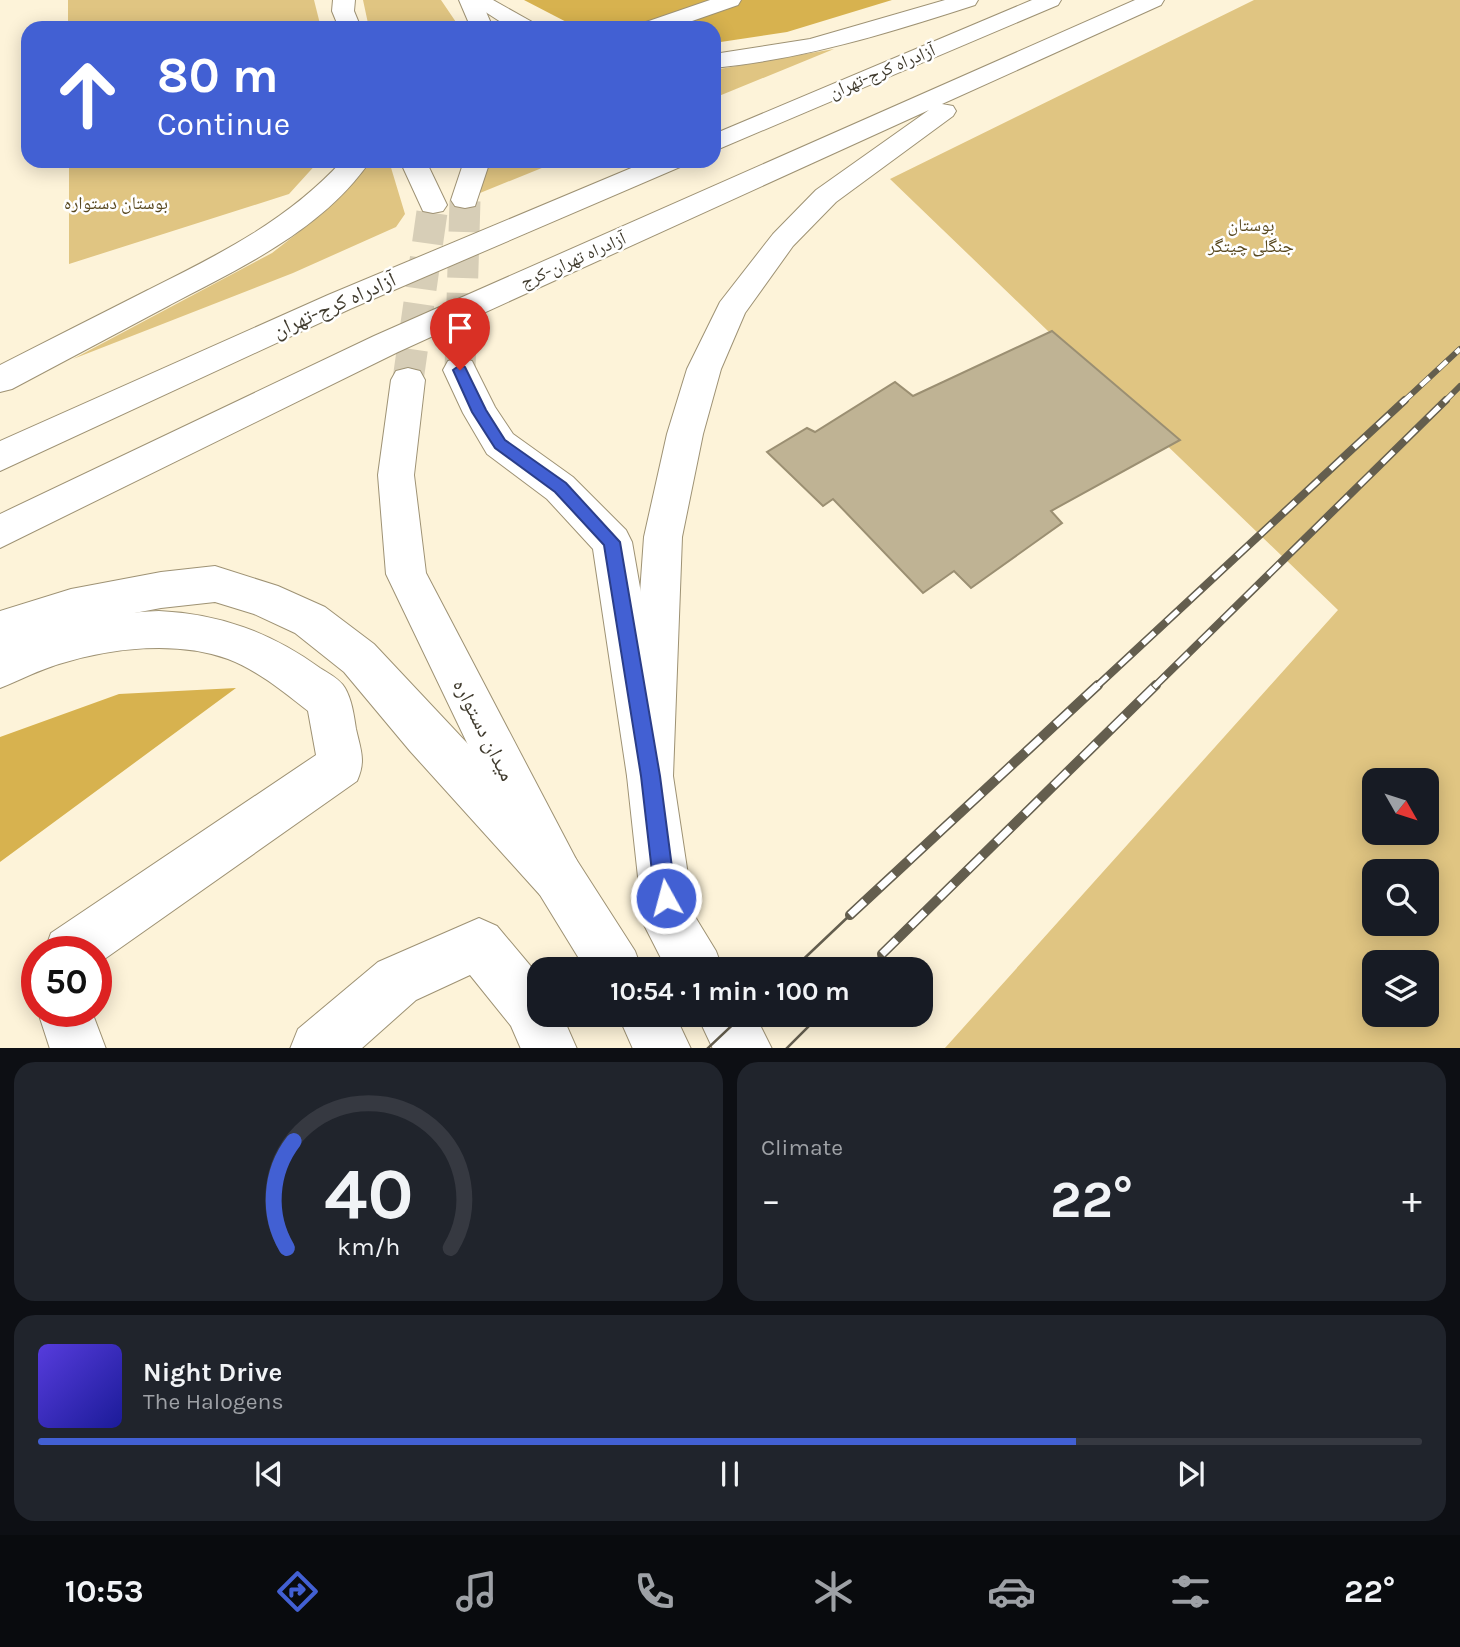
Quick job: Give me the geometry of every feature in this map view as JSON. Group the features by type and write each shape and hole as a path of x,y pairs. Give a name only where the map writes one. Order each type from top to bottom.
{"main road":[{"path":"344,0 343,12 347,21"},
{"path":"470,0 479,21"},
{"path":"478,0 514,21"},
{"path":"671,21 730,0"},
{"path":"721,61 758,58 809,46 873,30 967,0"},
{"name":"آزادراه کرج-تهران","path":"721,140 1050,0"},
{"name":"آزادراه تهران-کرج","path":"0,532 386,344 1153,0"},
{"path":"650,776 663,537 685,434 700,382 731,310 783,240 826,196 960,100 1163,0"},
{"path":"0,380 230,261 324,198 351,168"},
{"path":"416,168 433,205"},
{"path":"465,200 475,168"},
{"name":"آزادراه کرج-تهران","path":"0,457 340,302 655,168"},
{"path":"460,370 480,412 500,444 560,488 612,542 650,776 669,923 689,957"},
{"name":"میدان دستواره","path":"408,380 396,475 406,574 558,877 608,957"},
{"path":"0,630 71,607 161,590 215,584 264,600 310,620 359,658 426,735 558,877"},
{"path":"0,668 61,644 128,631 183,631 212,636 254,650 298,676 328,700 341,765 93,936"},
{"path":"318,1048 397,981 479,944 530,1007 550,1048"},
{"path":"70,1027 78,1048"},
{"path":"731,1027 744,1048"}],"green space":[{"path":"68,0 314,0 319,21 68,21"},
{"path":"363,0 441,0 455,21 368,21"},
{"name":"بوستان جنگلی چیتگر","path":"1254,0 1460,0 1460,1048 945,1048 1338,610 890,179"},
{"path":"834,49 721,95 721,69"},
{"name":"بوستان دستواره","path":"69,168 313,168 289,194 69,264"},
{"path":"365,168 391,168 405,214 396,227 293,273 73,359 272,253 322,214"},
{"path":"486,168 542,168 480,193"}],"shaded area":[{"path":"524,0 892,0 787,32 721,42 721,21 564,21"},
{"path":"236,688 0,862 0,737 119,694"}],"building":[{"path":"1052,331 1180,440 1051,511 1062,523 971,588 954,571 923,593 833,499 823,506 767,452 807,428 815,432 895,382 913,396"}],"tunnel":[{"path":"460,370 465,200"},
{"path":"408,380 433,205"}],"tram line":[{"path":"806,957 850,915"},
{"path":"879,957 882,954"},
{"path":"708,1048 730,1027"},
{"path":"787,1048 808,1027"}],"railway":[{"path":"1403,402 1460,349"},
{"path":"1446,400 1460,386"},
{"path":"1096,687 1405,400"},
{"path":"1154,687 1446,400"},
{"path":"850,915 1098,685"},
{"path":"882,954 1156,685"}],"route":[{"path":"460,370 480,412 500,444 560,488 612,542 650,776 666,898"}]}
